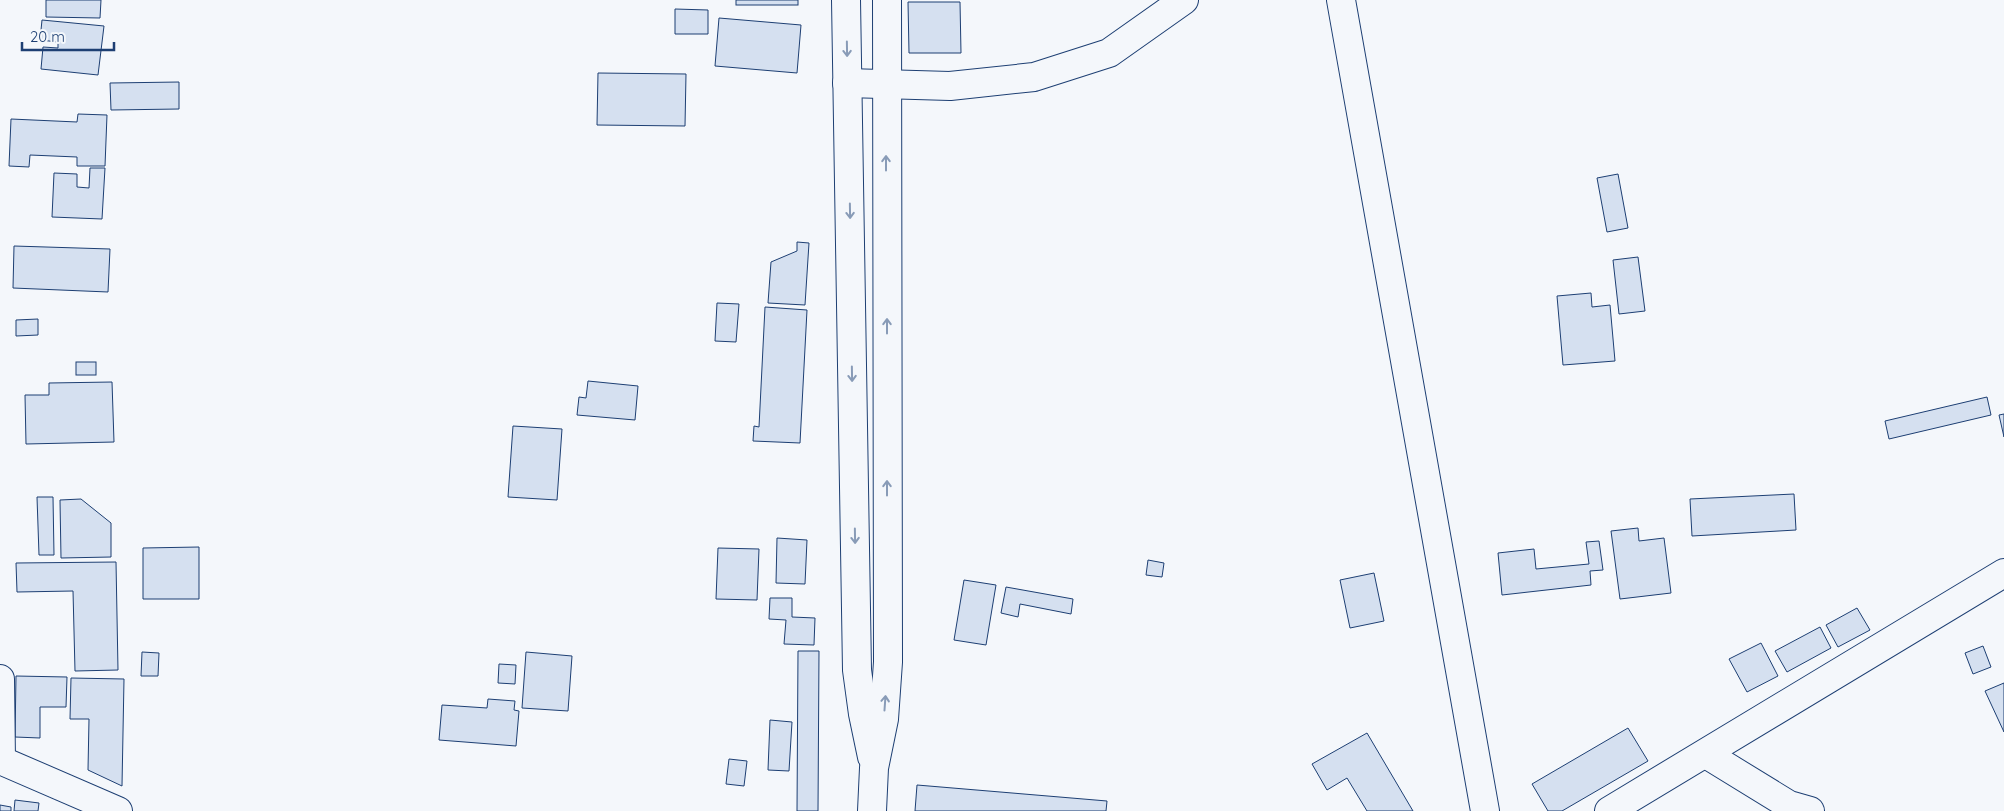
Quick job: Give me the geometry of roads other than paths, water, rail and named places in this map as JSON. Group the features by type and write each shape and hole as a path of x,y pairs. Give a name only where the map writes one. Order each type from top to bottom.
{"main road":[{"path":"846,0 858,670 863,714 874,768"},
{"path":"872,811 874,768 884,719 888,662 887,0"},
{"path":"847,83 950,86 1034,76 1109,53 1184,0"},
{"path":"1341,0 1485,811"},
{"path":"1609,811 2004,572"},
{"path":"0,679 0,760 118,811"},
{"path":"1706,754 1789,805 1810,811"}]}
